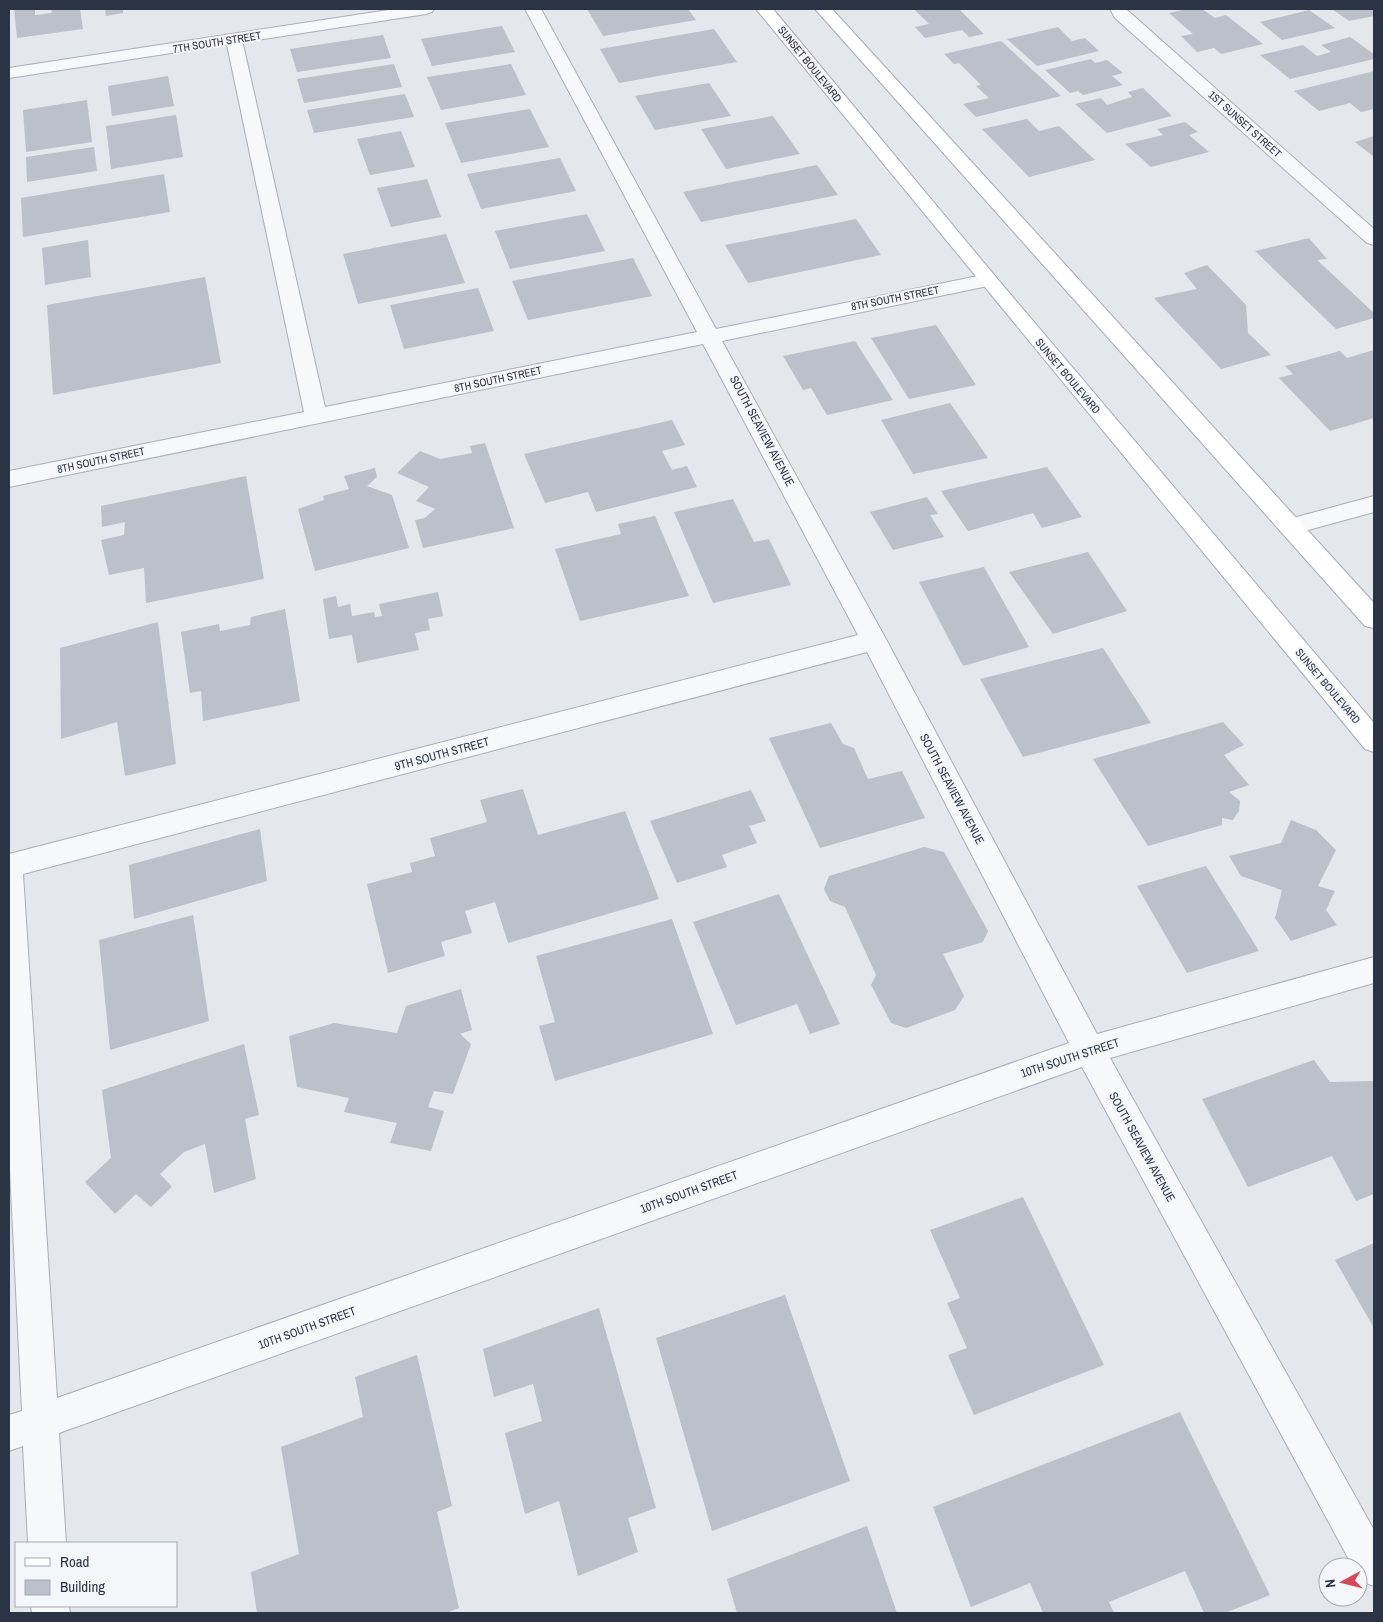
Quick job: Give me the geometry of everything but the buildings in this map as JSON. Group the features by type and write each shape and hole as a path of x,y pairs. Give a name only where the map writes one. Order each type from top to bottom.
{"main road":[{"name":"SUNSET BOULEVARD","path":"764,9 1374,741"},
{"path":"823,9 1374,619"}],"street":[{"name":"7TH SOUTH STREET","path":"9,73 234,40 426,9"},
{"name":"SOUTH SEAVIEW AVENUE","path":"533,9 874,641 1089,1050 1374,1567"},
{"name":"1ST SUNSET STREET","path":"1118,9 1128,21 1374,239"},
{"path":"234,40 316,416"},
{"name":"8TH SOUTH STREET","path":"9,479 988,280"},
{"path":"1290,527 1374,504"},
{"name":"9TH SOUTH STREET","path":"9,868 874,641"},
{"path":"9,868 46,1542"},
{"name":"10TH SOUTH STREET","path":"9,1433 1089,1050 1374,970"}]}
